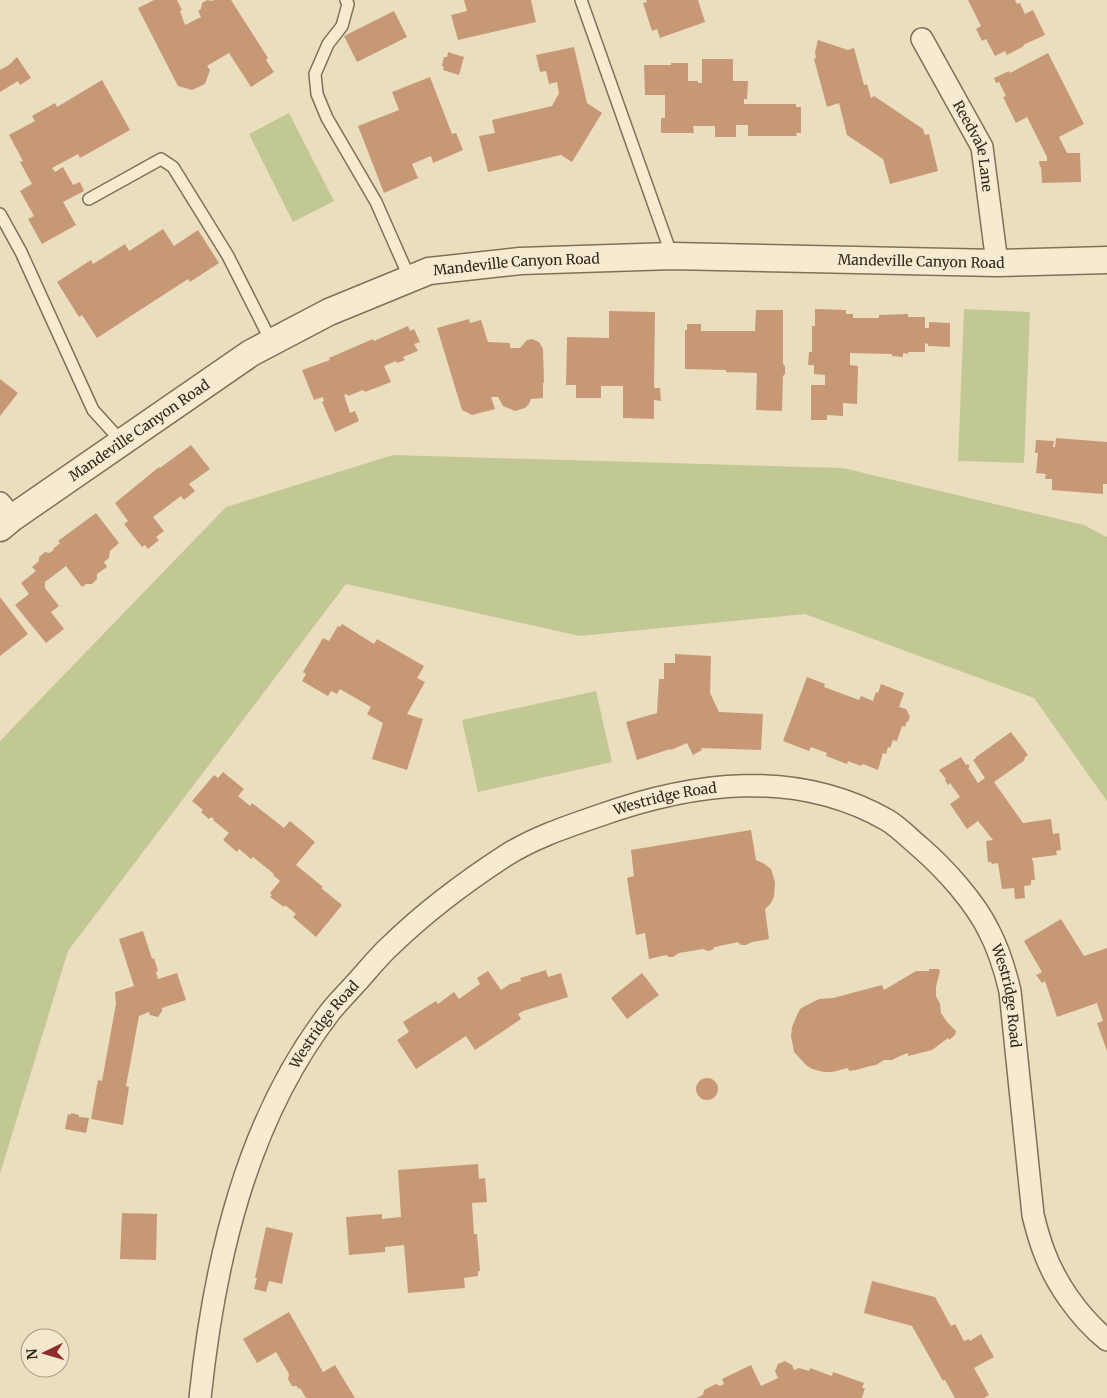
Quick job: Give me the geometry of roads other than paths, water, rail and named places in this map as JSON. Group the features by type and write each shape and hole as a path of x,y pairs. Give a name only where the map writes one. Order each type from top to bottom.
{"street":[{"name":"Reedvale Lane","path":"922,39 982,147 996,263"},
{"name":"Mandeville Canyon Road","path":"4,516 122,442 251,353 329,312 429,271 520,261 672,256 996,263 1107,260"},
{"name":"Westridge Road","path":"200,1398 206,1348 218,1279 236,1206 261,1133 290,1071 331,1011 389,947 446,898 506,855 542,837 623,807 669,794 713,787 755,785 800,788 866,809 890,822 937,862 973,904 988,928 1002,959 1010,991 1033,1215 1043,1250 1056,1279 1094,1329 1107,1340"}],"lane":[{"path":"346,0 348,4 342,26 328,44 315,74 318,94 327,118 376,202 410,278"},
{"path":"581,0 672,256"},
{"path":"89,199 161,159 173,167 228,256 272,342"},
{"path":"0,214 21,252 94,410 122,442"}]}
